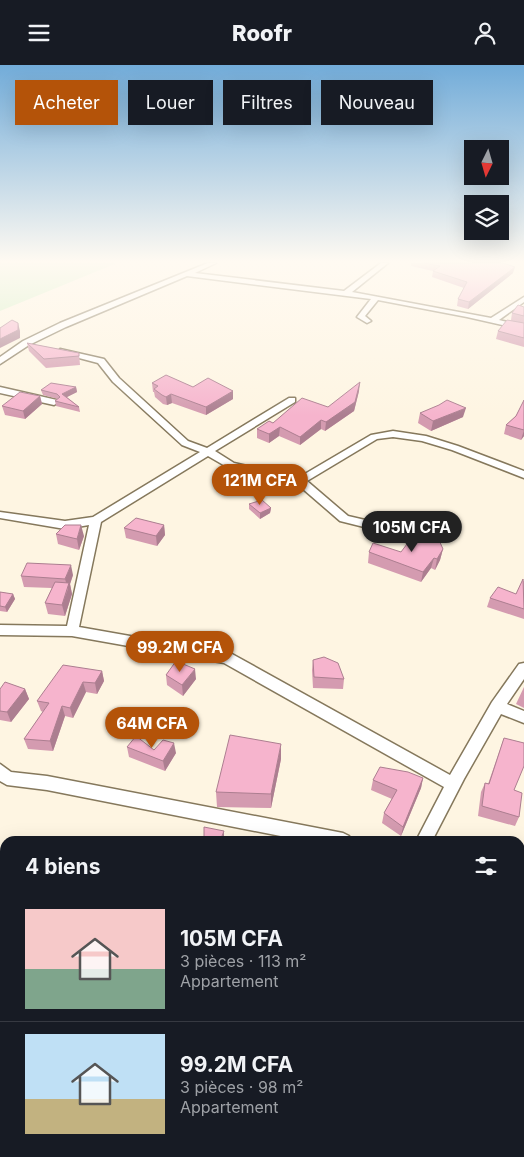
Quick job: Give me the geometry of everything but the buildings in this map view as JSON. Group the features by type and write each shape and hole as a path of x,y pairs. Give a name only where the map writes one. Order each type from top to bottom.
{"street":[{"path":"0,361 26,343 90,314"},
{"path":"363,314 361,317 367,321"},
{"path":"459,314 524,328"},
{"path":"493,320 502,314"},
{"path":"26,343 101,361 116,380 185,443 209,451 231,465 300,481 344,519 400,532"},
{"path":"0,390 54,402"},
{"path":"0,515 65,525 96,520 292,399"},
{"path":"300,481 374,437 394,434 423,438 524,475"},
{"path":"72,631 96,520"},
{"path":"0,630 72,631 227,657 452,784"},
{"path":"426,836 452,784 497,706 524,668"},
{"path":"497,706 524,717"},
{"path":"0,771 7,778 47,783 317,836"}]}
